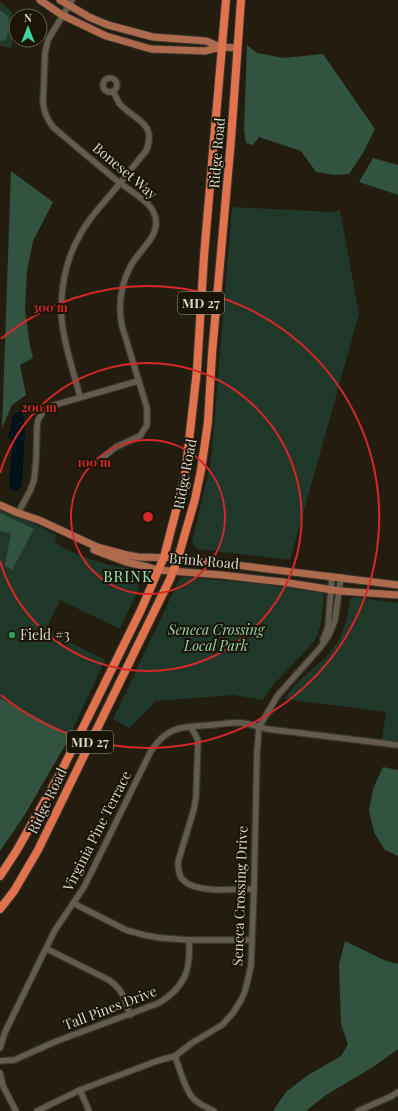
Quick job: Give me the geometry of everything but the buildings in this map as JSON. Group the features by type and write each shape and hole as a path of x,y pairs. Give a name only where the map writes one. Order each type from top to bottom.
{"highway":[{"name":"Ridge Road","path":"0,876 17,850 62,770 141,610 164,557 185,476 196,378 204,256 226,0"},
{"name":"Ridge Road","path":"0,909 14,891 38,850 173,572 195,499 208,422 212,354 231,140 241,0"}],"main road":[{"path":"40,0 62,15 106,36 151,49 206,51 221,47"},
{"path":"60,0 70,3 89,17 108,25 153,37 206,41 221,47 237,48"},
{"name":"Brink Road","path":"0,505 99,553 158,570 222,575 339,590 398,595"},
{"name":"Brink Road","path":"18,513 39,520 97,547 126,555 138,557 178,558 398,584"}],"street":[{"name":"Boneset Way","path":"70,3 48,40 45,53 43,93 44,111 47,120 53,127 148,205 153,211 156,219 155,232 129,268 122,288 120,302 120,315 147,408 147,425 140,436 116,447 101,458"},
{"path":"80,397 62,324 62,294 66,272 71,255 80,235 92,216 146,151 148,145 149,135 142,121 120,104 113,91"},
{"path":"18,513 34,480 37,426 43,412 51,406 138,381"},
{"name":"Seneca Crossing Drive","path":"320,648 328,627 332,576"},
{"name":"Seneca Crossing Drive","path":"37,1111 80,1090 157,1061 175,1056 192,1043 222,1025 233,1013 245,991 251,966 259,727 278,695 320,648 329,635 336,620 341,577"},
{"name":"Virginia Pine Terrace","path":"0,1048 5,1032 55,930 84,887 151,751 164,736 184,727 238,723 398,745"},
{"path":"191,727 198,740 196,797 194,809 178,862 178,871 184,881 195,887 205,889 254,889"},
{"path":"73,903 126,930 144,935 189,940 252,940"},
{"name":"Tall Pines Drive","path":"0,1061 14,1060 57,1041 159,1003 167,998 181,984 186,974 190,959 189,940"},
{"path":"47,949 115,984 125,998 130,1014"},
{"path":"175,1056 191,1097 214,1111"},
{"path":"0,1074 16,1111"},
{"path":"80,1090 89,1111"},
{"path":"358,1111 366,1109 398,1092"}],"green space":[{"path":"0,1 8,8 8,47 0,46 0,42 7,39 2,11 0,10"},
{"path":"0,10 8,16 8,28 7,39 0,42"},
{"path":"247,45 257,53 284,58 323,54 375,129 363,153 349,174 336,175 316,172 301,151 259,137 253,145 246,143 244,130"},
{"path":"373,158 398,165 398,195 359,182"},
{"path":"11,171 53,202 33,241 27,271 25,311 33,358 20,365 26,395 12,405 2,428"},
{"path":"232,207 331,212 340,210 359,314 290,560 197,549 192,542 211,462"},
{"path":"0,505 57,536 54,542 72,552 101,563 132,569 139,588 120,629 60,600 46,630 105,660 65,746 0,833"},
{"path":"0,513 34,529 12,570 5,565 11,533 0,531"},
{"name":"Seneca Crossing Local Park","path":"182,577 252,583 324,593 321,624 316,638 311,645 274,684 263,700 233,695 156,701 129,728 113,719 179,580"},
{"path":"353,597 398,603 398,742 382,740 386,712 285,699 298,682 327,656 337,643 346,622 350,599"},
{"path":"0,698 71,735 24,816 0,851"},
{"path":"383,767 398,770 398,856 385,850 374,832 369,811 373,789"},
{"path":"345,941 386,961 398,964 398,1049 373,1067 326,1095 306,1111 273,1111 286,1092 308,1075 341,1056 348,1044 341,1024 339,964"}],"shaded area":[{"path":"19,411 23,414 25,431 22,485 18,492 11,489 9,482 13,442 7,437 11,429 12,416"}],"place":[{"name":"Field #3","path":"12,635"}],"district":[{"name":"BRINK","path":"128,577"}]}
